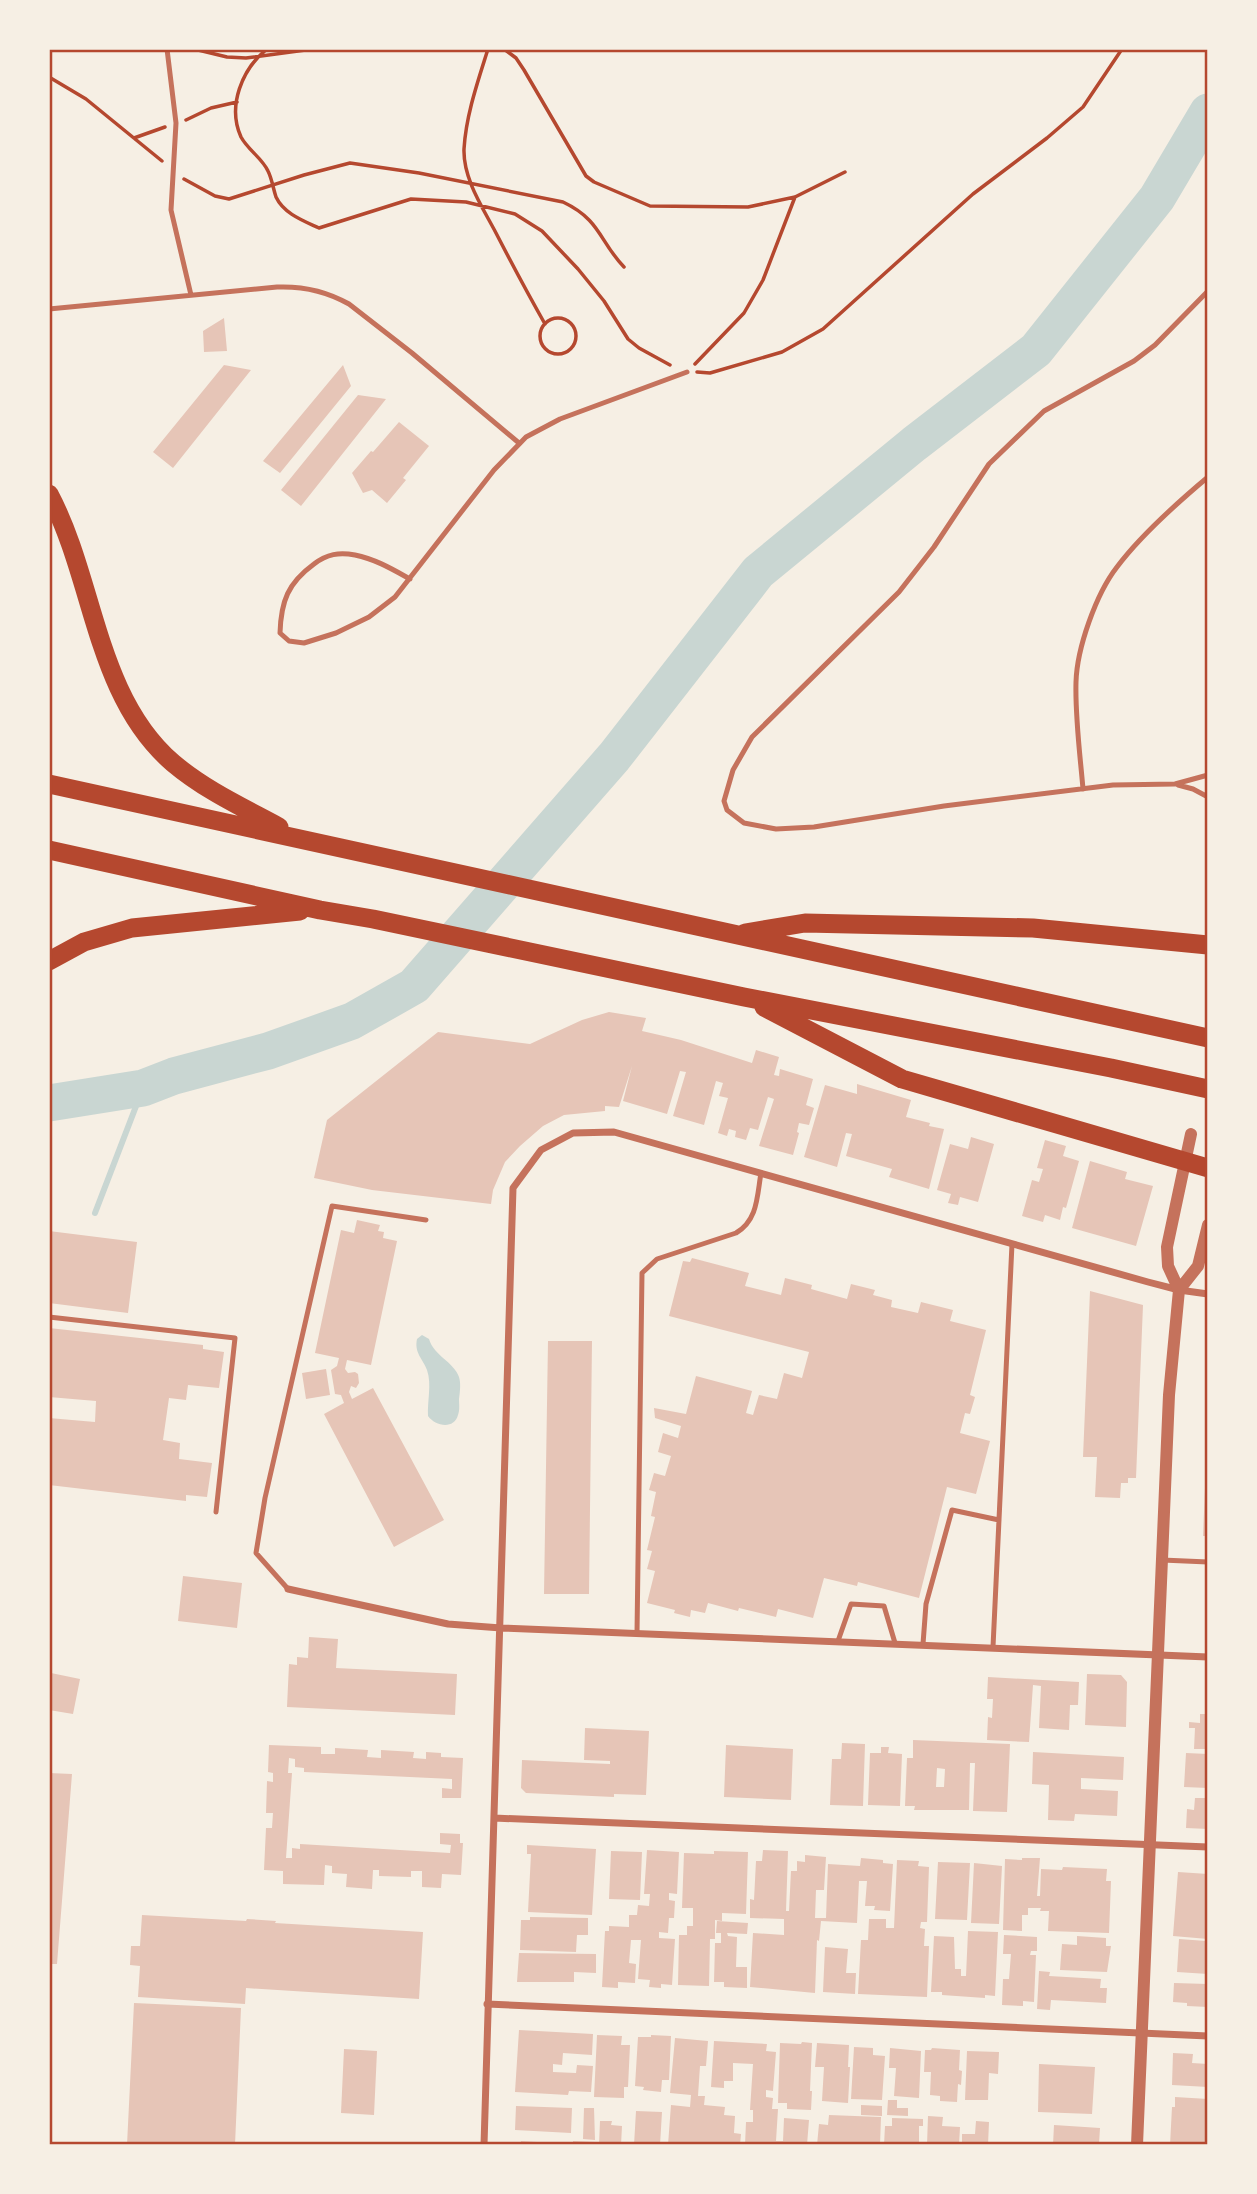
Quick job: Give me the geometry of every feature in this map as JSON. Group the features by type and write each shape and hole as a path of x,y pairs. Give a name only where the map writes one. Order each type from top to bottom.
{"highway":[{"path":"49,494 63,525 109,664 124,698 145,733 172,762 203,786 301,839"},
{"path":"49,784 1208,1038"},
{"path":"49,850 320,910 1208,1089"},
{"path":"49,961 84,942 132,928 320,910"},
{"path":"732,935 818,923 1033,928 1208,945"},
{"path":"744,997 902,1079 1208,1168"}],"street":[{"path":"484,2145 513,1188 541,1150 573,1133 614,1132 1179,1290 1208,1294"},
{"path":"1138,2145 1169,1395 1179,1290 1168,1266 1167,1247 1191,1134"},
{"path":"1179,1290 1198,1266 1208,1225"},
{"path":"288,1589 448,1624 500,1628 1208,1657"},
{"path":"495,1818 1208,1847"},
{"path":"487,2004 1208,2036"}],"lane":[{"path":"167,49 176,123 171,211 191,295"},
{"path":"49,309 288,286 316,291 339,298 412,353 519,443"},
{"path":"1208,291 1155,345 1134,360 1044,411 989,464 934,547 899,592 752,737 733,770 724,801 727,810 744,823 776,829 814,827 944,806 1113,785 1175,784 1208,775"},
{"path":"410,579 372,560 353,555 327,555 296,578 290,587 280,634 289,641 304,643 336,634 369,617 395,597 410,579 494,470 526,437 560,419 687,372"},
{"path":"1083,789 1076,680 1089,623 1114,569 1137,543 1208,477"},
{"path":"1175,784 1208,797"},
{"path":"637,1633 642,1273 657,1259 736,1233 748,1226 755,1208 761,1173"},
{"path":"288,1589 256,1553 277,1447 332,1206 426,1220"},
{"path":"993,1647 1012,1244"},
{"path":"49,1317 235,1338 216,1512"},
{"path":"923,1644 926,1604 952,1510 999,1520"},
{"path":"1162,1560 1208,1562"},
{"path":"838,1641 851,1604 884,1605 895,1643"}],"path":[{"path":"194,49 227,57 257,57 313,49"},
{"path":"267,49 257,57 240,83 236,119 242,137 269,172 277,198 289,213 319,228 411,199 449,200 482,205 522,217 542,231 604,301 628,339 659,361 687,372 710,373 782,352 823,329 973,194 1083,107 1122,49"},
{"path":"488,49 476,86 464,149 466,170 545,324"},
{"path":"504,49 516,58 586,176 650,205 748,207 795,197 845,172"},
{"path":"49,77 86,99 190,184 215,196 229,199 350,163 471,183 563,202 593,222 624,267"},
{"path":"687,372 744,313 763,280 795,197"},
{"path":"559,318 570,323 576,337 572,348 561,354 545,350 540,331 545,324 551,319 559,318"}],"shaded area":[{"path":"422,1335 429,1339 435,1350 453,1367 459,1377 459,1413 456,1420 449,1425 440,1424 428,1416 428,1375 416,1344"}],"building":[{"path":"224,318 227,351 204,352 203,331"},
{"path":"224,365 251,370 173,468 153,452"},
{"path":"343,365 351,386 280,473 263,461"},
{"path":"358,395 386,399 301,506 281,490"},
{"path":"399,422 429,446 387,503 372,490 363,493 352,473"},
{"path":"609,1012 646,1018 642,1031 681,1040 752,1063 756,1050 779,1057 774,1075 779,1076 780,1069 813,1079 806,1105 814,1108 809,1125 799,1123 793,1155 759,1146 774,1099 768,1097 758,1130 750,1128 746,1140 735,1137 736,1131 729,1129 727,1136 718,1133 728,1098 719,1096 723,1083 716,1081 704,1125 673,1116 686,1072 680,1071 667,1114 623,1101 632,1066 619,1107 605,1106 605,1111 564,1115 543,1126 520,1146 505,1162 493,1190 491,1204 372,1190 314,1178 327,1120 438,1032 530,1044 582,1020"},
{"path":"857,1084 911,1100 906,1117 944,1129 929,1189 889,1177 892,1169 846,1156 852,1134 846,1133 837,1167 804,1157 825,1085 857,1094"},
{"path":"971,1137 994,1144 978,1202 960,1197 958,1205 948,1203 951,1194 937,1190 950,1144 968,1149"},
{"path":"1045,1140 1066,1146 1063,1156 1079,1161 1060,1220 1045,1215 1043,1222 1022,1216 1032,1180 1039,1182 1043,1169 1037,1168"},
{"path":"1090,1161 1127,1172 1125,1179 1153,1186 1136,1246 1072,1228"},
{"path":"357,1220 380,1225 378,1231 384,1232 383,1238 397,1241 371,1365 347,1360 345,1369 348,1373 358,1374 359,1383 356,1388 351,1386 349,1392 352,1399 373,1388 444,1520 394,1547 324,1414 344,1403 341,1395 335,1394 331,1370 337,1366 339,1358 315,1353 341,1230 354,1233"},
{"path":"49,1231 137,1242 128,1313 49,1303"},
{"path":"692,1258 749,1273 745,1286 781,1295 785,1278 847,1299 851,1284 875,1290 873,1295 892,1300 891,1307 918,1313 921,1302 953,1310 950,1321 986,1330 970,1395 975,1397 970,1414 965,1413 960,1433 990,1441 976,1494 947,1487 919,1598 858,1582 857,1586 824,1578 813,1618 778,1609 776,1617 708,1603 705,1613 691,1610 690,1617 647,1603 655,1571 647,1569 652,1551 647,1550 655,1517 651,1516 656,1492 649,1490 654,1473 665,1476 671,1456 658,1452 663,1433 678,1438 681,1426 655,1418 654,1408 686,1414 696,1376 752,1391 746,1413 753,1415 759,1395 777,1399 784,1373 802,1378 809,1352 669,1316 683,1261 690,1262"},
{"path":"1090,1291 1143,1305 1136,1478 1128,1478 1128,1483 1121,1483 1120,1498 1095,1497 1097,1457 1083,1457"},
{"path":"49,1328 203,1345 203,1349 224,1352 219,1388 188,1385 186,1400 169,1398 163,1440 180,1443 179,1459 212,1463 207,1497 186,1495 186,1501 49,1485 49,1418 95,1422 96,1401 49,1397"},
{"path":"548,1341 592,1341 589,1594 544,1594"},
{"path":"326,1369 330,1395 306,1399 302,1373"},
{"path":"1206,1464 1208,1536 1203,1536"},
{"path":"183,1576 242,1583 237,1628 178,1621"},
{"path":"309,1637 338,1639 336,1668 457,1674 455,1715 287,1707 289,1664 297,1665 297,1657 308,1658"},
{"path":"51,1673 80,1679 73,1714 49,1710"},
{"path":"1087,1674 1121,1675 1127,1682 1126,1727 1085,1725"},
{"path":"988,1677 1079,1682 1078,1705 1070,1705 1069,1730 1039,1728 1041,1686 1033,1685 1029,1742 987,1740 988,1717 992,1718 993,1699 987,1699"},
{"path":"1200,1714 1208,1714 1208,1749 1194,1749 1195,1728 1189,1728 1189,1722 1200,1723"},
{"path":"585,1728 649,1731 646,1795 614,1794 614,1797 526,1793 521,1788 522,1760 610,1764 610,1761 584,1760"},
{"path":"913,1740 1010,1744 1007,1812 973,1811 975,1763 970,1763 969,1810 914,1810 915,1806 905,1806 907,1758 913,1758","holes":["937,1768 945,1769 944,1787 936,1787"]},
{"path":"842,1743 865,1744 863,1806 830,1805 832,1759 841,1759"},
{"path":"269,1745 321,1747 321,1754 335,1754 335,1748 368,1750 367,1757 381,1758 381,1750 414,1752 413,1758 426,1759 426,1752 441,1753 441,1757 463,1758 461,1798 442,1798 442,1788 452,1789 452,1779 304,1772 304,1768 295,1767 295,1759 289,1758 288,1773 292,1773 286,1858 292,1858 292,1848 300,1849 300,1844 450,1853 451,1845 440,1844 440,1833 460,1834 460,1843 463,1843 461,1875 442,1874 441,1888 422,1887 422,1871 411,1871 411,1877 379,1876 379,1870 373,1870 372,1889 346,1887 347,1874 332,1873 332,1866 325,1865 324,1885 283,1884 283,1871 264,1870 266,1828 272,1828 273,1813 266,1813 267,1781 273,1782 273,1773 268,1772"},
{"path":"726,1745 793,1749 791,1800 724,1797"},
{"path":"881,1747 889,1747 888,1753 902,1754 900,1806 868,1805 870,1753 881,1753"},
{"path":"1033,1752 1124,1757 1123,1780 1081,1778 1081,1789 1118,1791 1117,1816 1075,1814 1074,1821 1048,1820 1049,1785 1032,1784"},
{"path":"1186,1753 1208,1754 1208,1788 1184,1787"},
{"path":"49,1773 72,1774 57,1964 49,1964"},
{"path":"1195,1798 1208,1798 1208,1829 1186,1828 1187,1809 1194,1810"},
{"path":"527,1845 596,1849 592,1915 528,1912 531,1854 527,1854"},
{"path":"647,1850 679,1852 677,1894 669,1893 669,1900 675,1901 674,1918 669,1918 668,1933 659,1932 659,1938 675,1939 672,1985 649,1987 650,1980 638,1979 641,1940 631,1940 629,1963 636,1964 635,1983 618,1982 618,1988 602,1987 605,1931 609,1931 609,1926 629,1927 629,1915 637,1915 638,1905 649,1906 650,1894 644,1894"},
{"path":"763,1850 788,1851 786,1911 789,1911 791,1871 797,1871 797,1861 805,1862 805,1855 826,1857 824,1890 816,1890 815,1918 826,1918 828,1864 860,1866 861,1858 893,1864 890,1911 874,1910 875,1906 865,1906 867,1881 859,1881 857,1923 821,1921 819,1941 817,1940 815,1993 750,1987 753,1933 784,1935 784,1919 750,1918 756,1861 762,1861"},
{"path":"611,1851 642,1852 640,1900 609,1899"},
{"path":"714,1851 748,1852 746,1914 722,1913 722,1921 715,1920 715,1939 710,1939 709,1986 678,1985 679,1935 687,1935 687,1926 693,1926 693,1908 682,1908 684,1853 714,1854"},
{"path":"1040,1858 1037,1896 1040,1896 1041,1869 1107,1869 1106,1881 1111,1881 1109,1933 1048,1931 1049,1911 1040,1911 1041,1908 1028,1908 1028,1915 1022,1915 1022,1931 1003,1930 1005,1859"},
{"path":"897,1860 919,1861 918,1866 929,1867 927,1922 921,1922 920,1928 925,1929 924,1946 929,1946 927,1997 858,1994 861,1940 868,1940 869,1919 886,1919 886,1928 894,1928"},
{"path":"938,1862 970,1863 967,1920 935,1919"},
{"path":"974,1863 1002,1866 999,1924 971,1923"},
{"path":"1178,1872 1208,1874 1208,1939 1173,1936"},
{"path":"142,1915 247,1919 423,1932 419,1999 246,1988 245,2004 138,1997 140,1966 130,1965 131,1946 140,1946"},
{"path":"530,1917 588,1918 588,1935 577,1935 576,1952 520,1950 521,1920 530,1920"},
{"path":"717,1921 748,1923 747,1934 727,1933 728,1936 737,1937 736,1967 747,1967 747,1988 724,1987 724,1982 714,1982 715,1943 721,1943 721,1933 716,1933"},
{"path":"968,1931 998,1932 995,1996 985,1995 985,1998 931,1992 934,1936 954,1937 955,1969 961,1969 961,1976 966,1976"},
{"path":"1004,1935 1037,1937 1037,1951 1031,1951 1030,1955 1036,1955 1034,2002 1023,2001 1023,2006 1002,2005 1003,1979 1009,1979 1011,1954 1003,1954"},
{"path":"1077,1936 1106,1938 1106,1946 1111,1946 1107,1972 1060,1970 1062,1944 1077,1945"},
{"path":"1179,1939 1206,1941 1208,1974 1177,1972"},
{"path":"825,1947 848,1949 846,1973 856,1973 855,1994 823,1992"},
{"path":"519,1953 596,1954 596,1973 574,1972 574,1982 517,1982"},
{"path":"1039,1971 1050,1972 1049,1976 1101,1979 1100,1988 1107,1988 1106,2003 1051,2000 1050,2010 1037,2009"},
{"path":"1174,1983 1208,1984 1208,2007 1173,2002"},
{"path":"134,2003 241,2008 235,2145 127,2145"},
{"path":"519,2030 593,2034 592,2055 563,2053 562,2065 553,2064 553,2072 576,2073 577,2065 593,2066 591,2092 569,2091 568,2095 515,2092"},
{"path":"597,2035 622,2036 621,2045 630,2045 628,2087 624,2087 624,2098 594,2097"},
{"path":"671,2036 669,2080 662,2080 661,2092 635,2086 638,2037"},
{"path":"675,2038 708,2041 706,2066 700,2066 698,2096 705,2096 704,2105 725,2107 724,2115 735,2116 734,2133 741,2134 740,2145 668,2145 671,2105 690,2107 691,2095 670,2093"},
{"path":"714,2041 767,2044 766,2051 776,2052 773,2091 766,2090 766,2097 773,2098 772,2109 778,2109 776,2141 783,2141 784,2118 809,2120 807,2145 745,2145 746,2122 753,2122 753,2110 750,2110 753,2064 733,2063 733,2081 724,2081 724,2088 711,2087"},
{"path":"780,2043 812,2043 811,2110 787,2109 787,2103 778,2103"},
{"path":"817,2043 849,2045 848,2103 822,2101 824,2067 815,2067"},
{"path":"854,2047 873,2048 873,2055 885,2056 882,2100 851,2099"},
{"path":"890,2048 921,2051 919,2098 894,2096 896,2068 889,2068"},
{"path":"344,2049 377,2051 374,2115 341,2113"},
{"path":"925,2050 960,2050 959,2070 962,2071 957,2102 940,2101 940,2096 930,2095 931,2072 924,2072"},
{"path":"967,2051 999,2052 998,2074 989,2073 988,2100 965,2100"},
{"path":"1173,2053 1193,2054 1192,2063 1208,2064 1208,2087 1172,2085"},
{"path":"1039,2064 1095,2067 1092,2114 1038,2112"},
{"path":"1175,2097 1208,2099 1208,2145 1170,2145"},
{"path":"888,2100 897,2100 897,2108 908,2108 908,2116 887,2115"},
{"path":"861,2105 882,2106 882,2116 861,2115"},
{"path":"516,2106 572,2108 571,2133 515,2130"},
{"path":"584,2108 594,2108 595,2140 583,2139"},
{"path":"636,2111 662,2112 660,2145 634,2145"},
{"path":"829,2115 881,2117 880,2145 817,2145 819,2124 828,2125"},
{"path":"928,2116 943,2117 942,2126 960,2127 959,2145 927,2145"},
{"path":"892,2118 923,2119 923,2126 919,2126 919,2145 884,2145 885,2126 892,2126"},
{"path":"600,2121 612,2121 611,2125 622,2126 621,2145 599,2145"},
{"path":"976,2121 989,2122 988,2145 962,2145 962,2134 975,2134"},
{"path":"1054,2125 1100,2128 1099,2144 1053,2145"},
{"path":"521,2141 553,2143 553,2145 520,2145"},
{"path":"573,2141 595,2142 595,2145 573,2145"}],"waterway":[{"path":"49,1103 143,1088 174,1076 268,1051 352,1021 414,986 614,757 758,572 914,444 1036,350 1157,198 1208,112"},
{"path":"95,1213 143,1088"}]}
